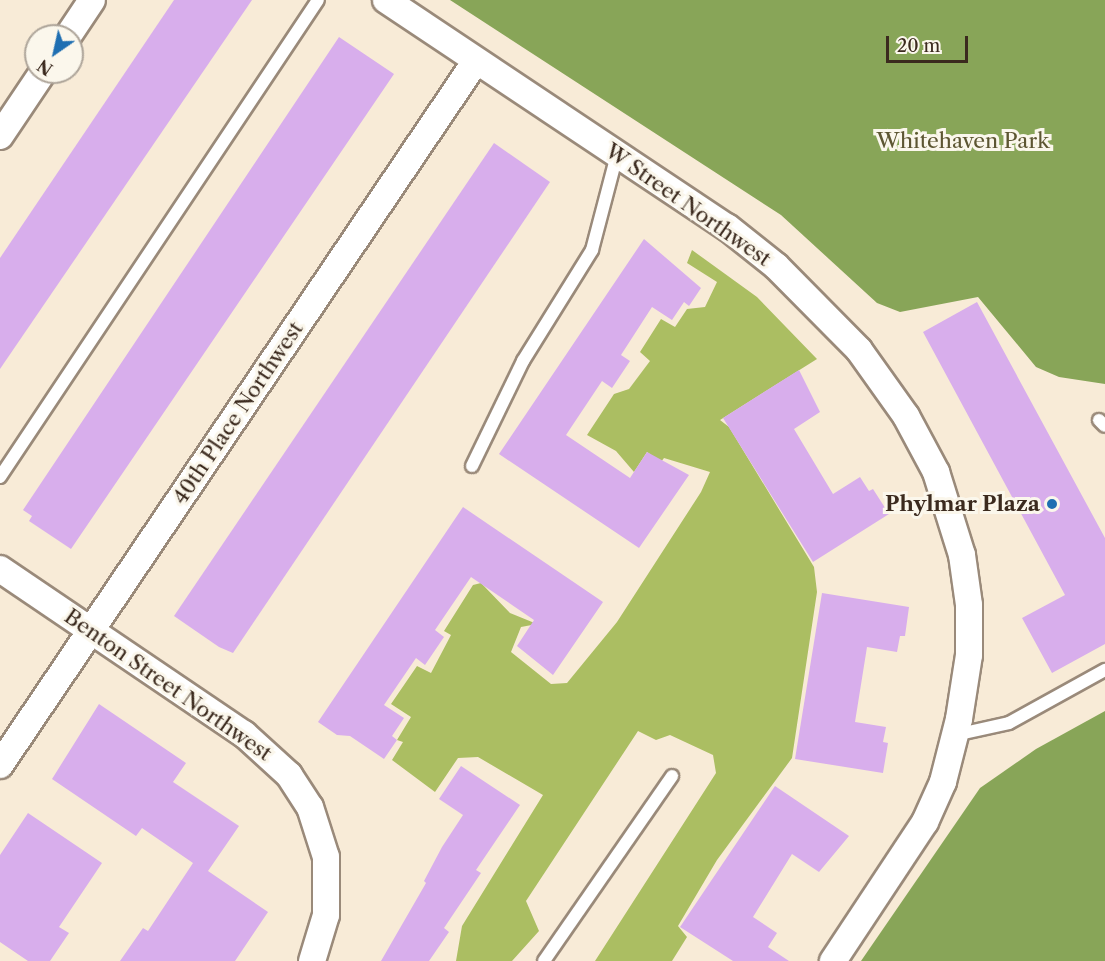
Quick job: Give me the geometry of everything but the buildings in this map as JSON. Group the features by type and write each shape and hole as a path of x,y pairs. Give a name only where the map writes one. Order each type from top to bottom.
{"street":[{"path":"76,24 92,0"},
{"name":"W Street Northwest","path":"386,0 727,227 776,266 842,330 891,393 925,449 953,519 967,586 969,642 955,735 943,782 925,822 832,961"},
{"name":"40th Place Northwest","path":"0,765 476,62"},
{"path":"0,136 35,84"},
{"name":"Benton Street Northwest","path":"0,569 244,734 279,763 301,791 323,844 328,884 324,926 312,961"}],"lane":[{"path":"0,477 318,0"},
{"path":"472,466 523,361 592,250 617,155"},
{"path":"955,735 1009,723 1105,670"},
{"path":"544,961 672,776"}],"green space":[{"name":"Whitehaven Park","path":"450,0 1105,0 1105,384 1059,377 1036,367 978,297 900,312 877,303 781,215"},
{"path":"692,250 757,297 817,359 720,420 729,427 814,567 817,592 792,758 717,860 678,926 687,937 672,961 595,961 716,773 713,755 670,735 656,740 638,731 526,901 539,931 512,961 456,961 462,926 543,795 478,757 458,758 435,792 392,760 403,742 397,740 411,717 391,704 417,666 431,673 451,635 444,631 473,585 481,583 510,613 537,624 521,627 511,652 551,684 567,683 617,622 701,492 710,472 664,458 661,462 647,452 634,472 616,451 587,435 614,394 629,389 650,361 640,352 661,319 675,327 687,309 705,307 717,282 687,263"},
{"path":"1105,711 1105,961 861,961 980,788 1036,749"}],"place":[{"name":"Phylmar Plaza","path":"1052,504"}]}
